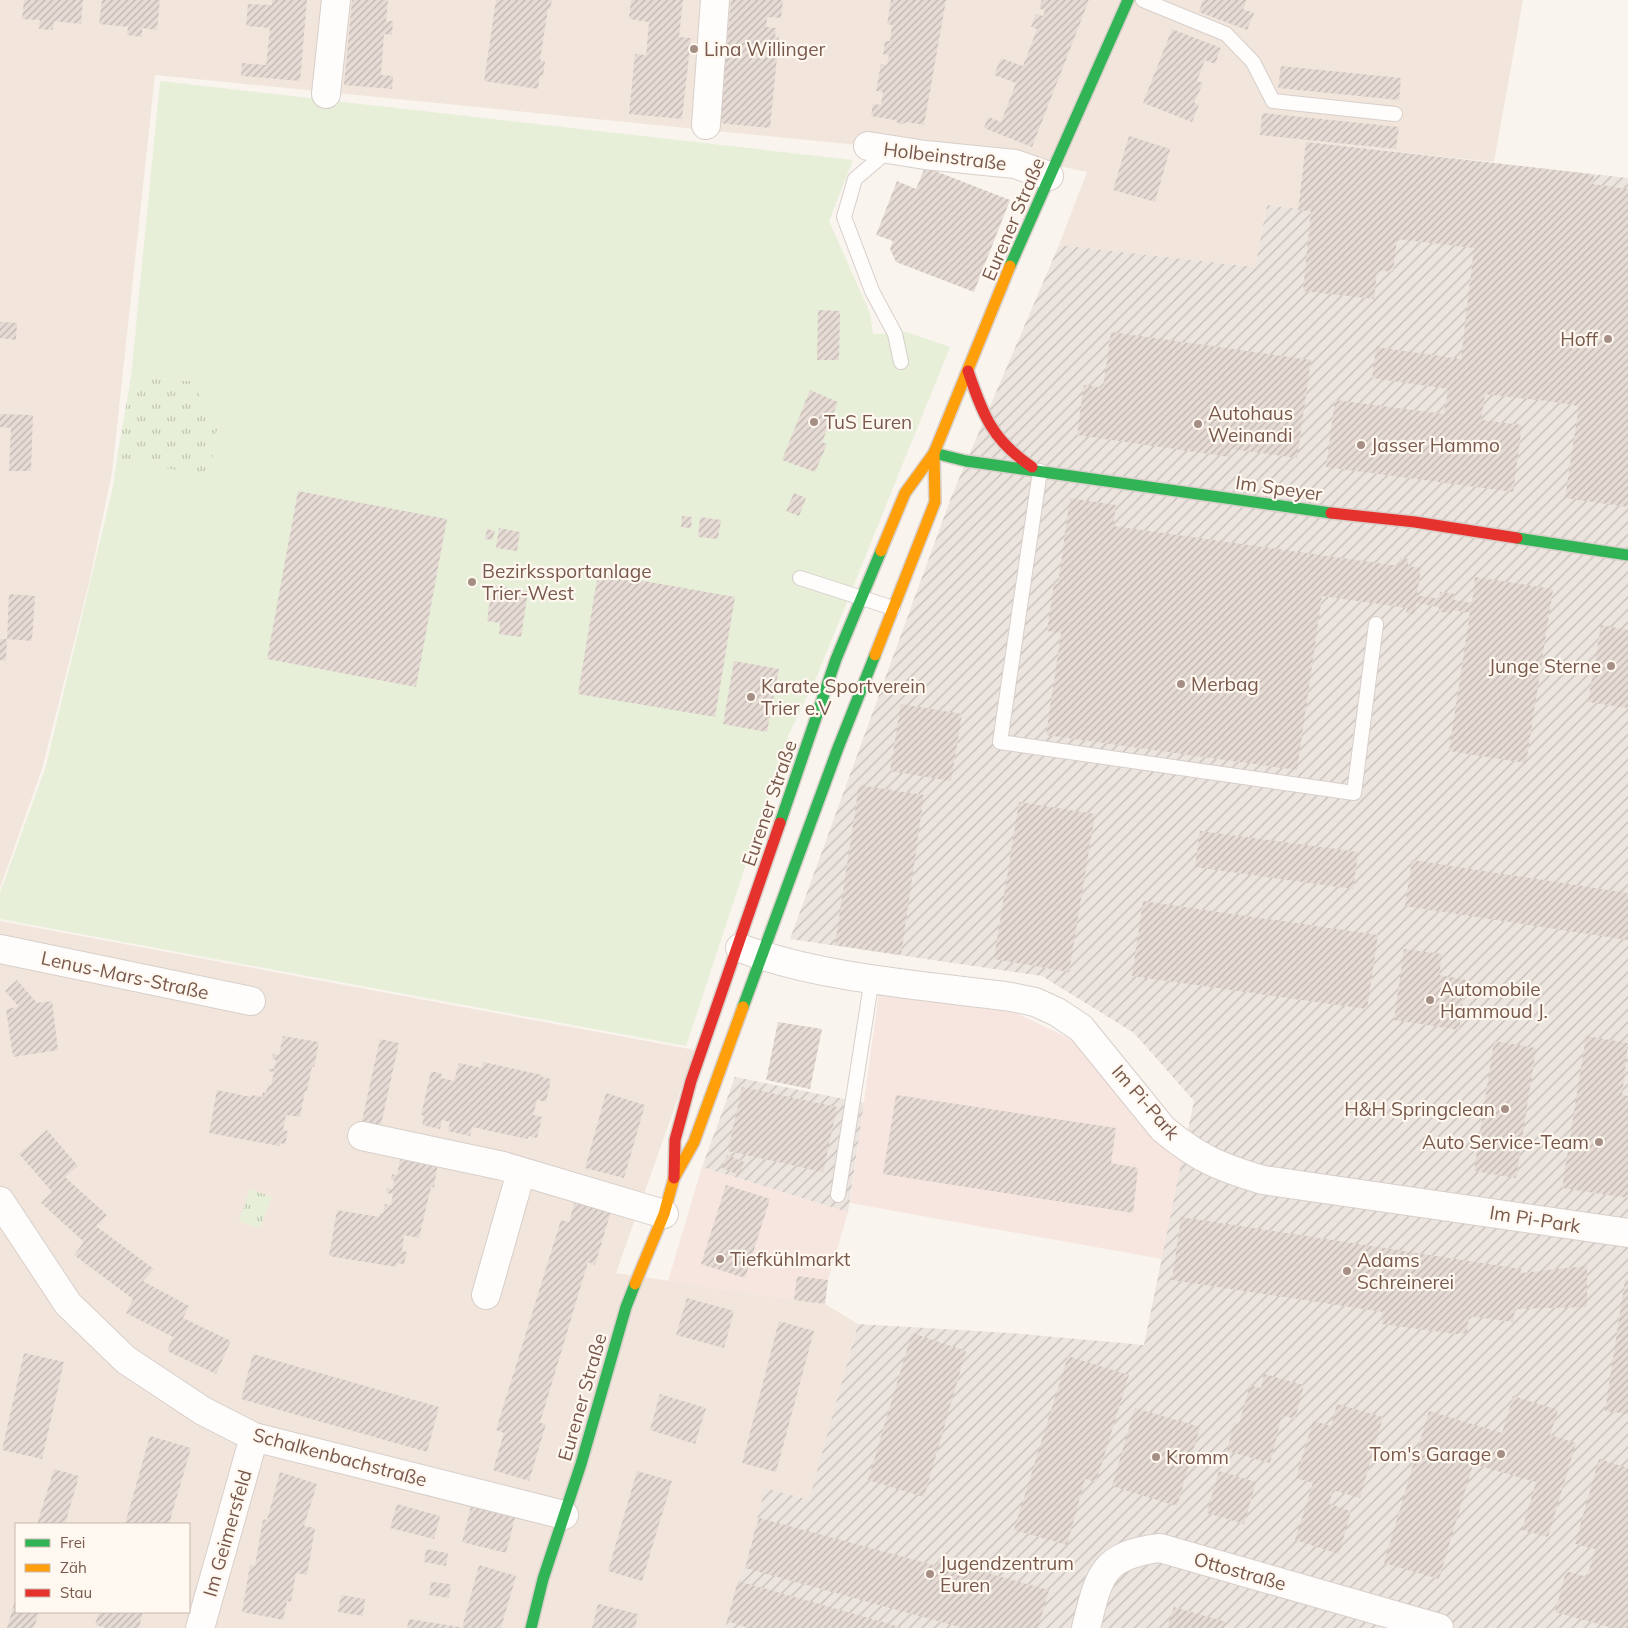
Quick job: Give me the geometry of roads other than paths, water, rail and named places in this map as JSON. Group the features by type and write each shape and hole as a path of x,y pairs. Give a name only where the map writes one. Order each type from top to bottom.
{"street":[{"path":"326,94 336,0"},
{"path":"706,125 715,0"},
{"name":"Eurener Straße","path":"531,1628 626,1307 664,1214 674,1178 686,1160 694,1142 751,952 823,745 818,708 905,493 934,453 1019,244 1128,0"},
{"name":"Holbeinstraße","path":"879,148 1015,164 1049,176"},
{"path":"968,371 984,418 1001,445 1040,471"},
{"name":"Eurener Straße","path":"674,1178 672,1156 675,1135 698,1060 751,952 764,867 823,745 893,608 935,502 934,453"},
{"name":"Im Speyer","path":"934,453 966,461 1311,511 1415,522 1625,556"},
{"name":"Lenus-Mars-Straße","path":"0,949 251,1001"},
{"name":"Im Pi-Park","path":"751,952 811,969 1035,1002 1057,1012 1081,1028 1100,1048 1163,1129 1196,1155 1240,1173 1263,1180 1628,1233"},
{"path":"362,1136 521,1172 664,1214"},
{"path":"486,1295 521,1172"},
{"name":"Schalkenbachstraße","path":"0,1202 68,1304 126,1360 203,1411 254,1437 564,1515"},
{"name":"Im Geimersfeld","path":"200,1628 254,1437"},
{"name":"Ottostraße","path":"1086,1628 1095,1590 1101,1577 1114,1561 1135,1551 1160,1548 1439,1628"}],"lane":[{"path":"1143,0 1226,34 1253,62 1273,101 1395,114"},
{"path":"879,148 855,179 844,217 872,291 895,334 900,362"},
{"path":"1040,471 1000,742 1354,793 1376,624"},
{"path":"800,578 893,608"},
{"path":"838,1195 872,978"}],"place":[{"name":"Lina Willinger","path":"694,49"},
{"name":"Hoff","path":"1608,339"},
{"name":"TuS Euren","path":"814,422"},
{"name":"Autohaus Weinandi","path":"1198,424"},
{"name":"Jasser Hammo","path":"1361,445"},
{"name":"Bezirkssportanlage Trier-West","path":"472,582"},
{"name":"Junge Sterne","path":"1611,666"},
{"name":"Merbag","path":"1181,684"},
{"name":"Karate Sportverein Trier e.V","path":"751,697"},
{"name":"Automobile Hammoud J.","path":"1430,1000"},
{"name":"H&H Springclean","path":"1505,1109"},
{"name":"Auto Service-Team","path":"1599,1142"},
{"name":"Tiefkühlmarkt","path":"720,1259"},
{"name":"Adams Schreinerei","path":"1347,1271"},
{"name":"Tom's Garage","path":"1501,1454"},
{"name":"Kromm","path":"1156,1457"},
{"name":"Jugendzentrum Euren","path":"930,1574"}]}
